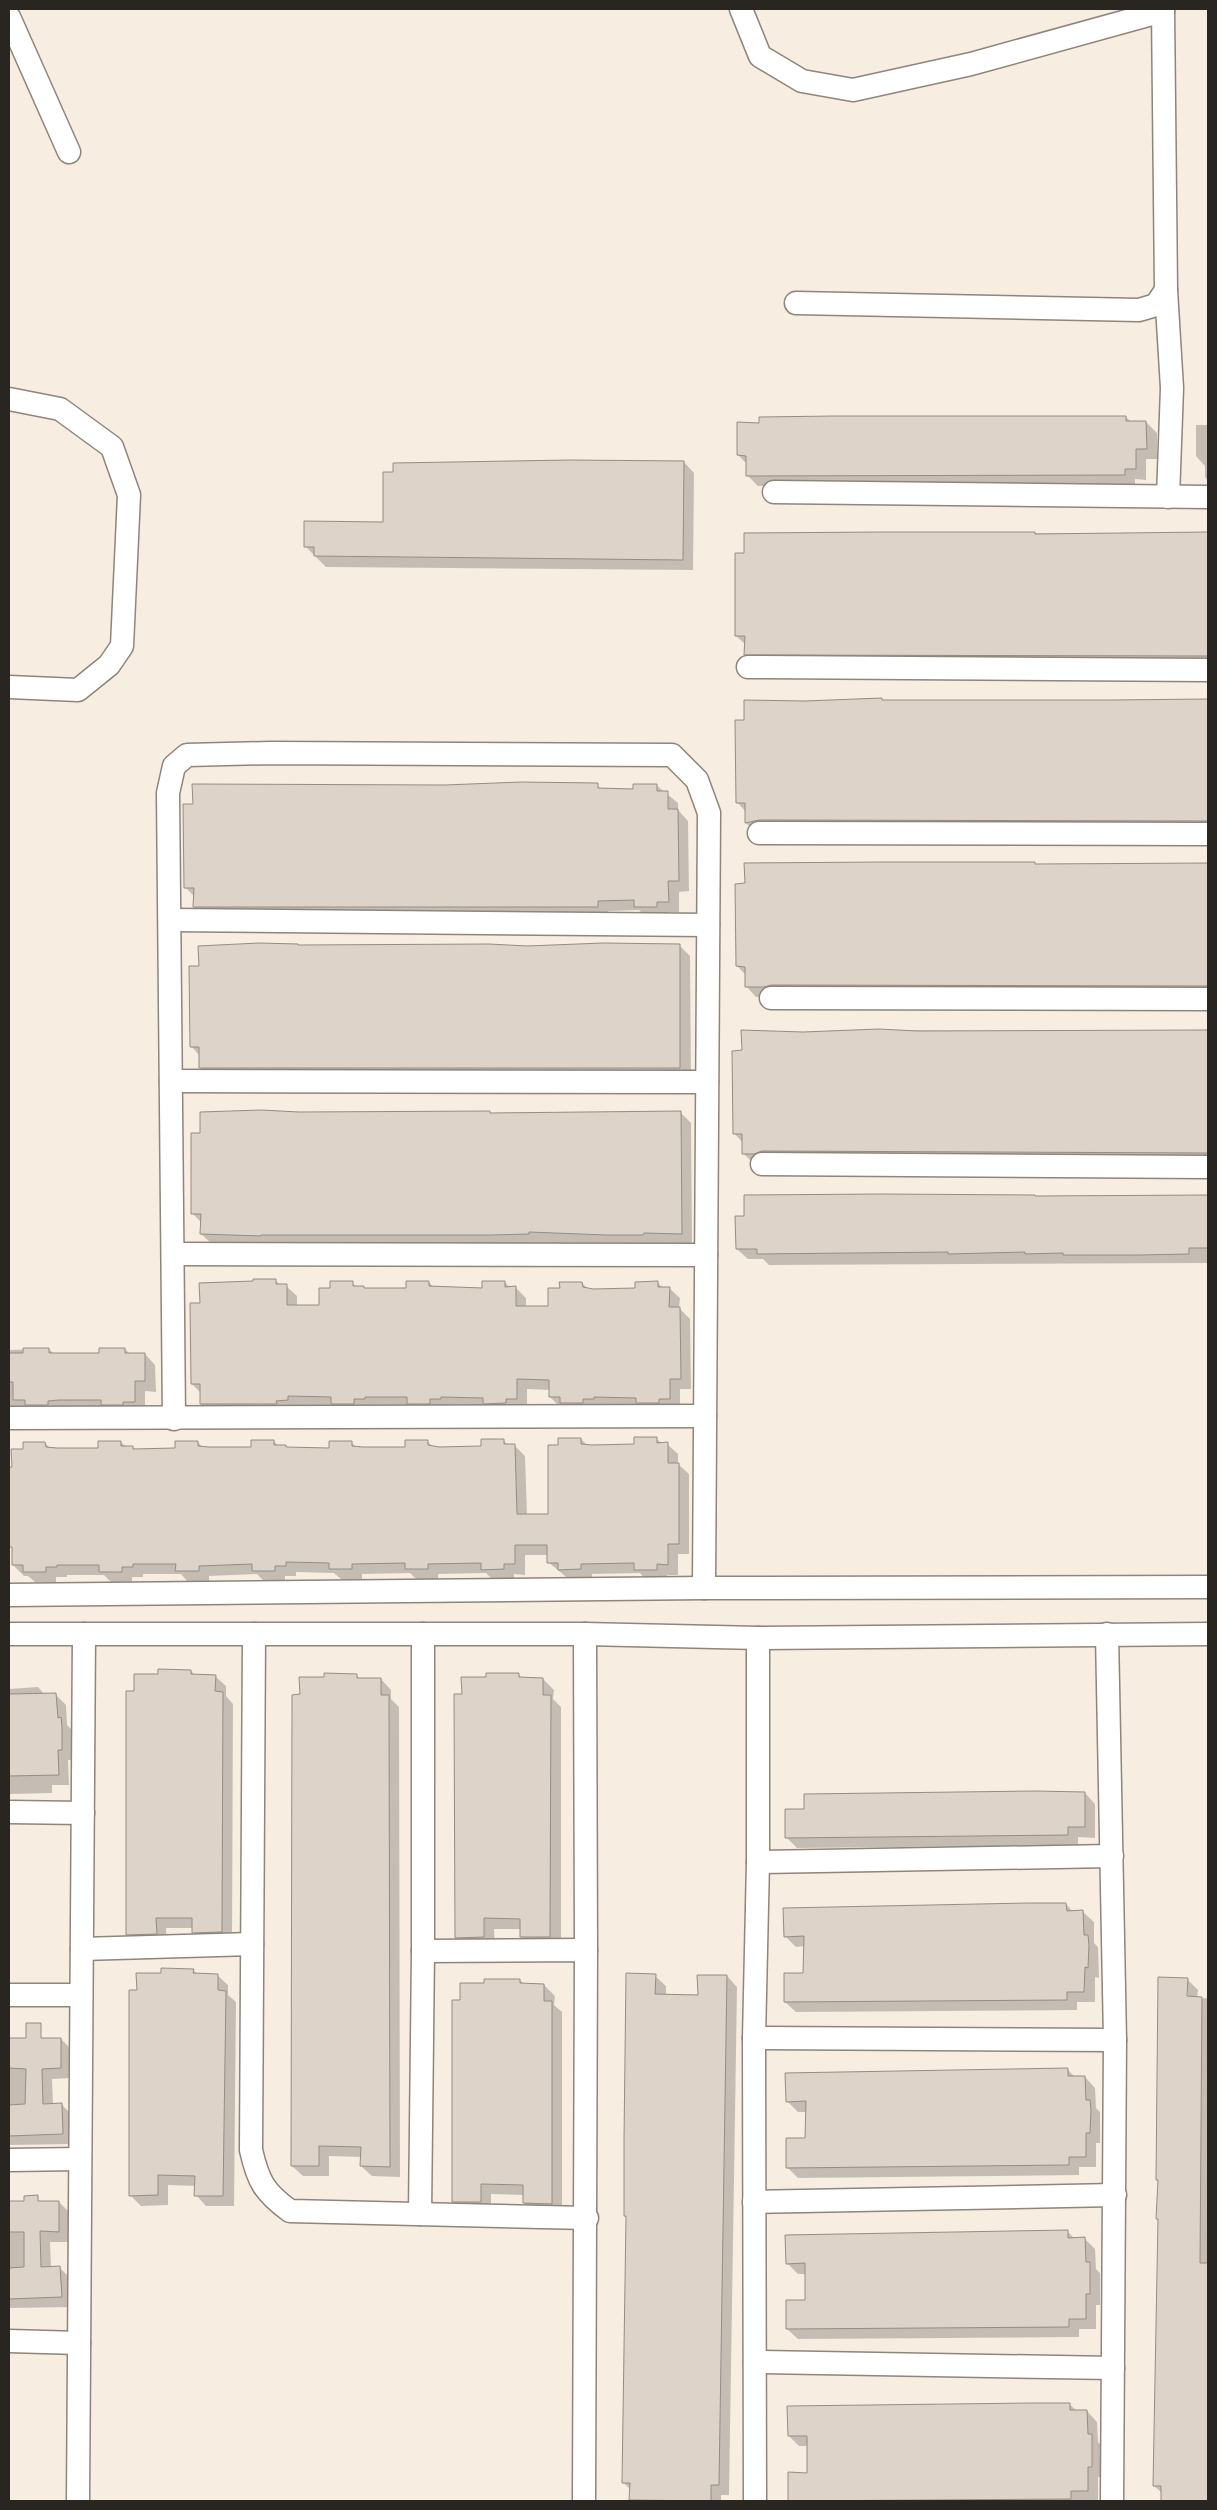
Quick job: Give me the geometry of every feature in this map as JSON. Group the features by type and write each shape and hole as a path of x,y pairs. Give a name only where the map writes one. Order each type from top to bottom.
{"street":[{"path":"741,9 760,56 802,81 853,90 971,64 1163,10 1166,290 1172,388 1168,497"},
{"path":"9,17 69,152"},
{"path":"796,303 1139,310 1156,305 1166,290"},
{"path":"9,399 60,409 112,447 129,495 122,646 109,665 78,690 9,687"},
{"path":"774,492 1208,498"},
{"path":"748,667 1208,670"},
{"path":"174,1419 168,793 174,766 187,755 271,753 672,755 697,780 709,814 704,1588"},
{"path":"760,833 1208,834"},
{"path":"170,920 708,925"},
{"path":"771,998 1208,999"},
{"path":"171,1081 707,1082"},
{"path":"762,1164 1208,1167"},
{"path":"173,1254 706,1255"},
{"path":"9,1418 705,1416"},
{"path":"9,1594 704,1588 1208,1587"},
{"path":"9,1634 586,1634 758,1638 1208,1634"},
{"path":"78,2501 84,1634"},
{"path":"254,1634 251,2150 256,2171 270,2196 290,2211 586,2218"},
{"path":"420,2214 424,1951 423,1634"},
{"path":"584,2501 586,1634"},
{"path":"1107,1634 1115,2040 1112,2501"},
{"path":"755,2501 754,2038 758,1862 758,1638"},
{"path":"9,1812 83,1813"},
{"path":"758,1862 1112,1856"},
{"path":"82,1949 252,1944"},
{"path":"424,1951 586,1950"},
{"path":"9,1995 81,1995"},
{"path":"754,2038 1115,2040"},
{"path":"9,2160 80,2159"},
{"path":"754,2202 1114,2195"},
{"path":"9,2341 79,2343"},
{"path":"755,2362 1113,2368"}],"building":[{"path":"1126,416 1126,421 1146,421 1147,449 1136,449 1136,469 1125,469 1125,475 746,476 746,456 737,455 737,422 759,423 759,417"},
{"path":"570,460 684,461 683,560 314,556 314,547 304,547 304,521 383,522 383,472 393,472 393,463"},
{"path":"1035,532 1035,534 1208,532 1208,656 744,655 745,636 735,636 735,553 744,553 744,533"},
{"path":"882,698 882,700 1208,699 1208,821 759,820 745,823 745,803 736,803 735,720 744,720 744,700 805,701"},
{"path":"521,782 598,783 598,788 633,789 633,784 657,784 657,791 668,791 668,809 678,809 679,881 668,881 669,902 657,902 657,907 634,907 634,900 598,901 598,907 193,907 194,888 184,888 183,804 193,804 192,784 445,785"},
{"path":"1035,862 1035,864 1208,863 1208,986 771,985 745,987 745,967 736,966 735,884 745,883 744,863"},
{"path":"259,943 298,945 489,944 527,946 603,943 680,944 680,1068 199,1068 199,1047 190,1047 189,966 199,966 198,946"},
{"path":"879,1029 917,1031 1208,1030 1208,1153 762,1151 754,1154 742,1154 742,1134 733,1134 732,1051 742,1050 741,1030 803,1032"},
{"path":"261,1110 299,1112 490,1111 490,1113 681,1111 682,1234 605,1235 529,1232 529,1234 491,1235 261,1236 200,1234 201,1214 191,1214 191,1133 200,1133 200,1112"},
{"path":"744,1195 1035,1196 1208,1195 1208,1248 1189,1248 1189,1254 1140,1255 1063,1255 1063,1253 1025,1254 1025,1252 757,1254 757,1249 736,1249 735,1216 744,1216"},
{"path":"253,1279 276,1279 276,1284 287,1284 287,1305 319,1305 319,1288 330,1288 330,1281 353,1281 353,1286 364,1286 364,1288 406,1288 406,1281 429,1281 429,1286 482,1288 482,1281 505,1281 505,1287 516,1286 516,1306 548,1306 548,1288 560,1288 559,1282 582,1282 583,1287 593,1289 635,1288 635,1282 658,1281 658,1287 670,1287 669,1307 680,1307 681,1379 670,1379 670,1399 659,1399 659,1403 636,1403 636,1398 594,1397 594,1399 583,1399 583,1403 560,1403 560,1397 549,1397 549,1380 517,1379 517,1399 506,1399 506,1403 483,1404 483,1398 441,1397 441,1399 430,1399 430,1404 407,1404 407,1397 365,1397 365,1399 354,1399 354,1404 331,1404 331,1397 288,1396 288,1400 276,1401 277,1404 200,1404 200,1384 191,1384 190,1303 200,1303 199,1283 253,1281"},
{"path":"23,1348 49,1348 49,1353 99,1353 99,1348 125,1348 125,1353 145,1353 145,1381 135,1381 135,1402 123,1402 123,1405 101,1405 101,1400 59,1400 48,1401 48,1405 25,1405 25,1400 13,1400 13,1382 9,1382 9,1353 23,1353"},
{"path":"634,1437 657,1437 657,1443 668,1442 668,1463 679,1463 679,1544 668,1544 668,1565 657,1564 657,1570 634,1570 634,1563 581,1564 581,1569 558,1570 558,1563 547,1563 547,1545 515,1545 515,1564 504,1564 504,1569 481,1570 481,1563 428,1564 428,1569 405,1569 405,1563 352,1564 352,1569 329,1569 329,1563 286,1562 286,1566 275,1566 275,1571 252,1571 252,1564 199,1566 199,1571 175,1571 176,1564 133,1564 133,1567 122,1567 122,1572 99,1572 99,1565 57,1565 57,1567 46,1567 46,1572 23,1572 23,1565 12,1565 12,1547 9,1547 9,1467 12,1467 11,1449 23,1449 23,1442 45,1442 46,1447 57,1448 98,1448 98,1441 121,1441 121,1446 133,1446 133,1449 175,1448 175,1441 198,1441 198,1446 209,1447 251,1447 251,1440 274,1440 274,1445 286,1445 286,1447 329,1448 329,1441 352,1441 352,1446 363,1447 405,1447 405,1440 428,1440 428,1445 439,1447 481,1446 481,1439 504,1439 504,1444 515,1444 517,1514 548,1514 548,1445 558,1445 558,1438 581,1438 581,1444 592,1445 634,1444"},
{"path":"158,1669 191,1670 191,1674 216,1675 215,1691 223,1692 222,1932 192,1933 192,1918 156,1918 157,1934 126,1935 126,1691 134,1691 134,1674 158,1674"},
{"path":"324,1673 357,1674 357,1678 381,1678 381,1695 389,1695 390,2167 360,2166 361,2147 319,2146 319,2166 291,2166 292,1695 300,1694 299,1677 324,1677"},
{"path":"486,1673 519,1673 519,1677 543,1678 543,1695 551,1695 550,1937 520,1937 520,1919 484,1918 484,1937 455,1938 454,1694 462,1694 461,1677 486,1677"},
{"path":"56,1693 58,1718 61,1717 62,1727 62,1750 58,1750 59,1775 9,1776 9,1694"},
{"path":"1085,1792 1085,1827 1068,1827 1068,1835 785,1838 785,1809 804,1809 804,1794"},
{"path":"1066,1903 1067,1911 1083,1910 1084,1935 1088,1935 1089,1945 1088,1968 1085,1967 1084,1992 1067,1992 1067,2000 784,2002 784,1973 803,1973 804,1936 784,1937 783,1908"},
{"path":"161,1968 194,1969 193,1973 218,1974 218,1990 226,1991 223,2196 194,2196 195,2176 158,2175 158,2195 129,2196 129,1990 137,1990 136,1973 161,1973"},
{"path":"626,1973 656,1974 655,1994 698,1995 697,1975 727,1975 719,2485 711,2485 711,2501 629,2500 630,2483 622,2483 626,2216 624,2216 624,2140"},
{"path":"1158,1977 1188,1978 1187,1996 1202,1997 1200,2263 1208,2263 1208,2501 1161,2501 1161,2486 1153,2486 1158,2219 1156,2219 1158,2180 1156,2180"},
{"path":"484,1979 520,1979 520,1983 544,1984 544,2001 552,2001 552,2204 523,2203 523,2185 481,2184 481,2202 452,2202 452,2000 460,2000 460,1983 484,1983"},
{"path":"26,2023 41,2023 41,2038 61,2038 61,2068 42,2069 43,2104 62,2103 63,2134 9,2136 9,2105 25,2104 26,2069 9,2068 9,2038 26,2038"},
{"path":"1068,2068 1068,2076 1085,2076 1086,2100 1090,2100 1091,2110 1090,2133 1086,2133 1086,2157 1069,2157 1069,2165 786,2168 786,2138 805,2138 806,2101 786,2102 785,2073"},
{"path":"38,2195 38,2201 59,2201 59,2232 40,2231 41,2267 60,2266 62,2297 9,2299 9,2268 24,2267 24,2232 9,2232 9,2201 24,2201 24,2196"},
{"path":"1068,2230 1068,2238 1085,2237 1086,2262 1090,2262 1090,2294 1086,2294 1086,2319 1069,2319 1069,2327 786,2329 786,2300 805,2300 805,2263 786,2264 785,2235"},
{"path":"1070,2403 1070,2410 1087,2410 1088,2434 1092,2434 1092,2467 1088,2467 1088,2491 1071,2491 1071,2499 788,2501 788,2472 807,2473 807,2436 788,2436 787,2406"}]}
